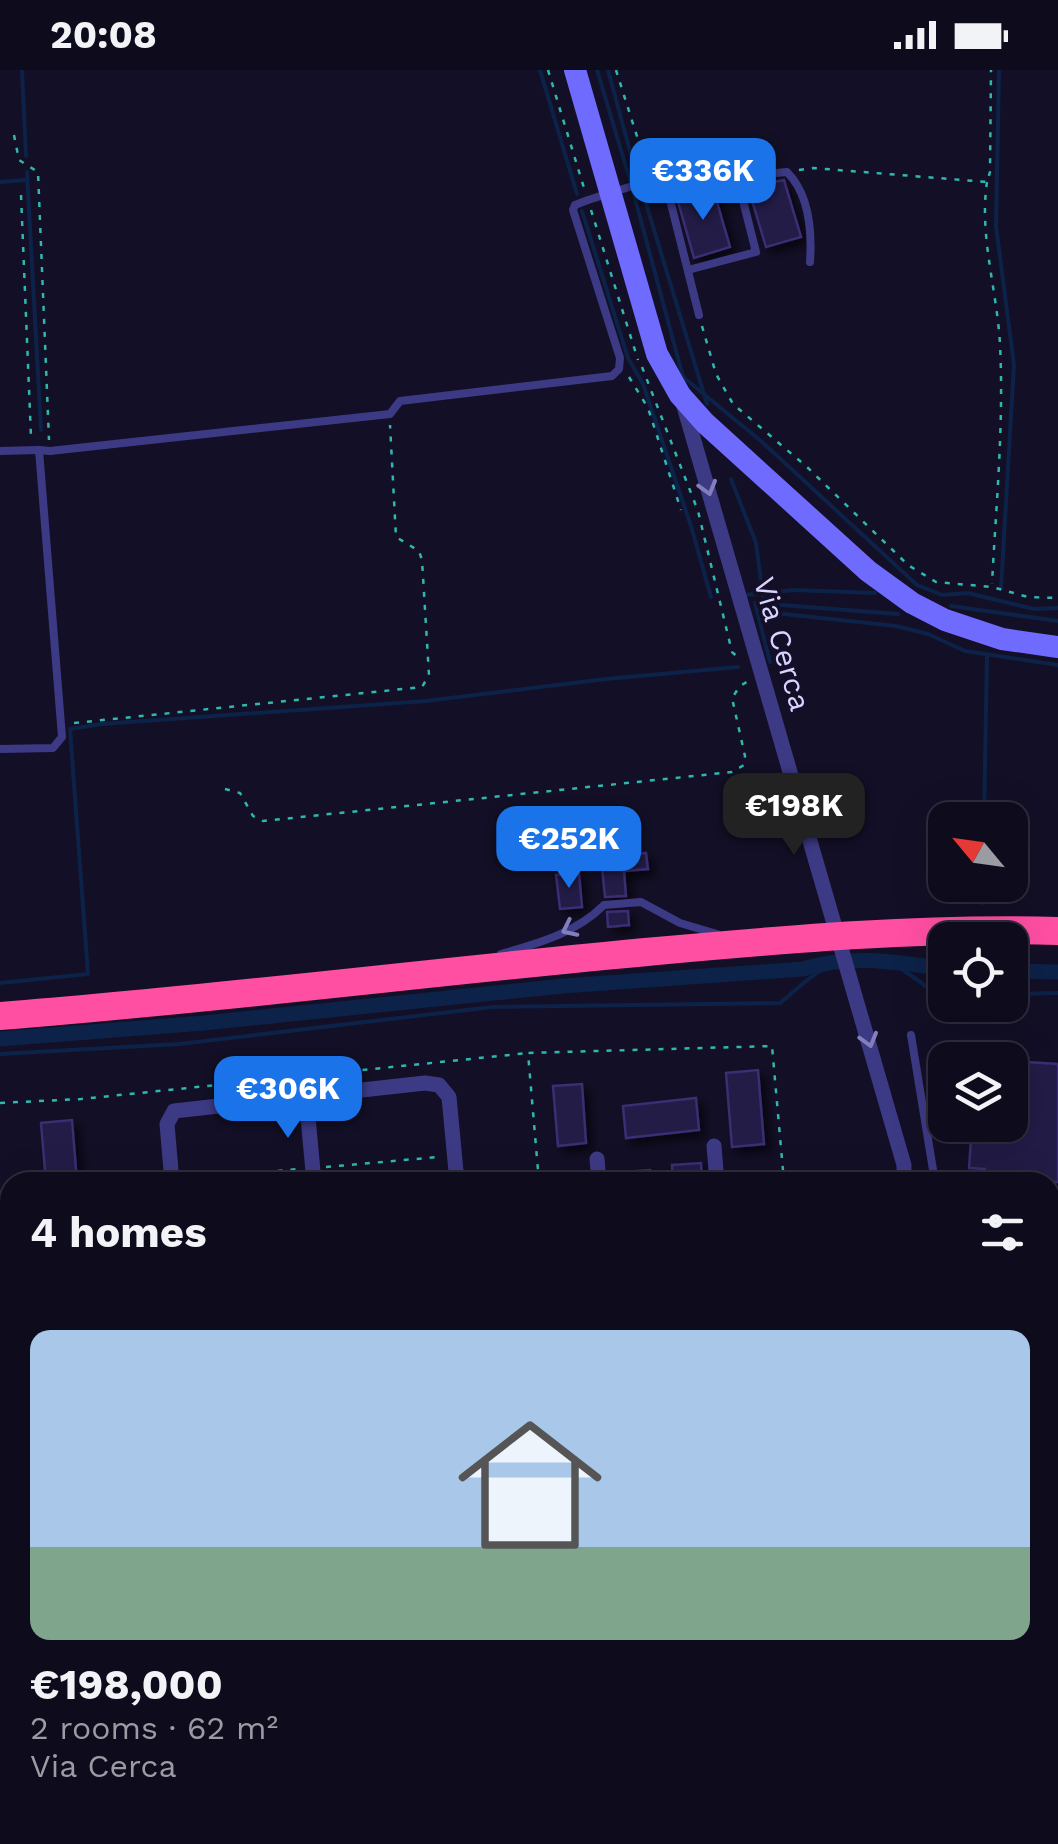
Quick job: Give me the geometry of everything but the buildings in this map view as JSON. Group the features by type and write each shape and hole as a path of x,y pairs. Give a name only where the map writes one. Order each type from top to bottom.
{"highway":[{"path":"0,1016 178,1002 470,968 756,942 1058,930"}],"main road":[{"path":"575,70 657,354 680,395 705,423 868,570 912,603 945,620 1002,639 1058,647"}],"street":[{"name":"Via Cerca","path":"680,395 753,680 832,908 904,1172"},
{"path":"171,1172 167,1124 174,1110 425,1082 439,1085 449,1098 456,1172"},
{"path":"306,1096 313,1172"},
{"path":"714,1146 716,1172"},
{"path":"598,1159 599,1172"}],"lane":[{"path":"0,451 390,414 400,401 604,379 619,369 620,358 573,217 576,205 664,176 737,177 788,172 796,180 812,232 810,262"},
{"path":"664,176 699,315"},
{"path":"688,270 756,252 737,177"},
{"path":"0,749 52,748 62,737 40,450"},
{"path":"470,968 568,932 591,918 604,904 642,902 709,933 756,942"},
{"path":"911,1035 933,1172"}],"path":[{"path":"548,70 631,344 654,393 698,511 732,652 744,666"},
{"path":"616,70 640,150 664,176"},
{"path":"992,70 990,172 984,198 1000,339 1002,396 992,587"},
{"path":"14,135 19,160 38,172 40,450"},
{"path":"788,172 813,168 987,182"},
{"path":"20,195 40,450"},
{"path":"699,315 716,374 733,404 807,467 908,565 936,582 1058,598"},
{"path":"619,369 634,381 648,408 681,510"},
{"path":"62,726 422,686 429,675 422,560 418,551 396,537 390,414"},
{"path":"225,790 240,794 253,816 263,820 732,772 744,765 746,756 732,698 740,686 753,680"},
{"path":"0,1103 528,1053 772,1046 783,1172"},
{"path":"528,1053 537,1172"}],"waterway":[{"path":"22,70 26,156"},
{"path":"540,70 577,194"},
{"path":"597,70 630,180"},
{"path":"608,70 637,177"},
{"path":"999,70 996,226 1014,365 1001,588"},
{"path":"27,172 41,430"},
{"path":"0,182 25,180"},
{"path":"641,187 707,404"},
{"path":"633,191 683,377 761,441 917,585 942,595 968,593 1034,609 1058,608"},
{"path":"582,211 628,358 643,384 691,526 711,597"},
{"path":"731,479 756,543 765,612 896,626 928,634 965,651 1058,665"},
{"path":"746,595 794,590 875,593"},
{"path":"770,662 755,603 898,614"},
{"path":"951,606 1058,621"},
{"path":"984,802 987,656"},
{"path":"0,983 88,974 70,729 426,701 738,667"},
{"path":"0,1039 204,1023 563,986 803,969 839,962 928,967"},
{"path":"849,963 902,969 928,988"},
{"path":"0,1054 179,1044 492,1007 780,1003 816,974 840,964"},
{"path":"1028,971 1058,972"},
{"path":"1028,994 1058,993"}]}
